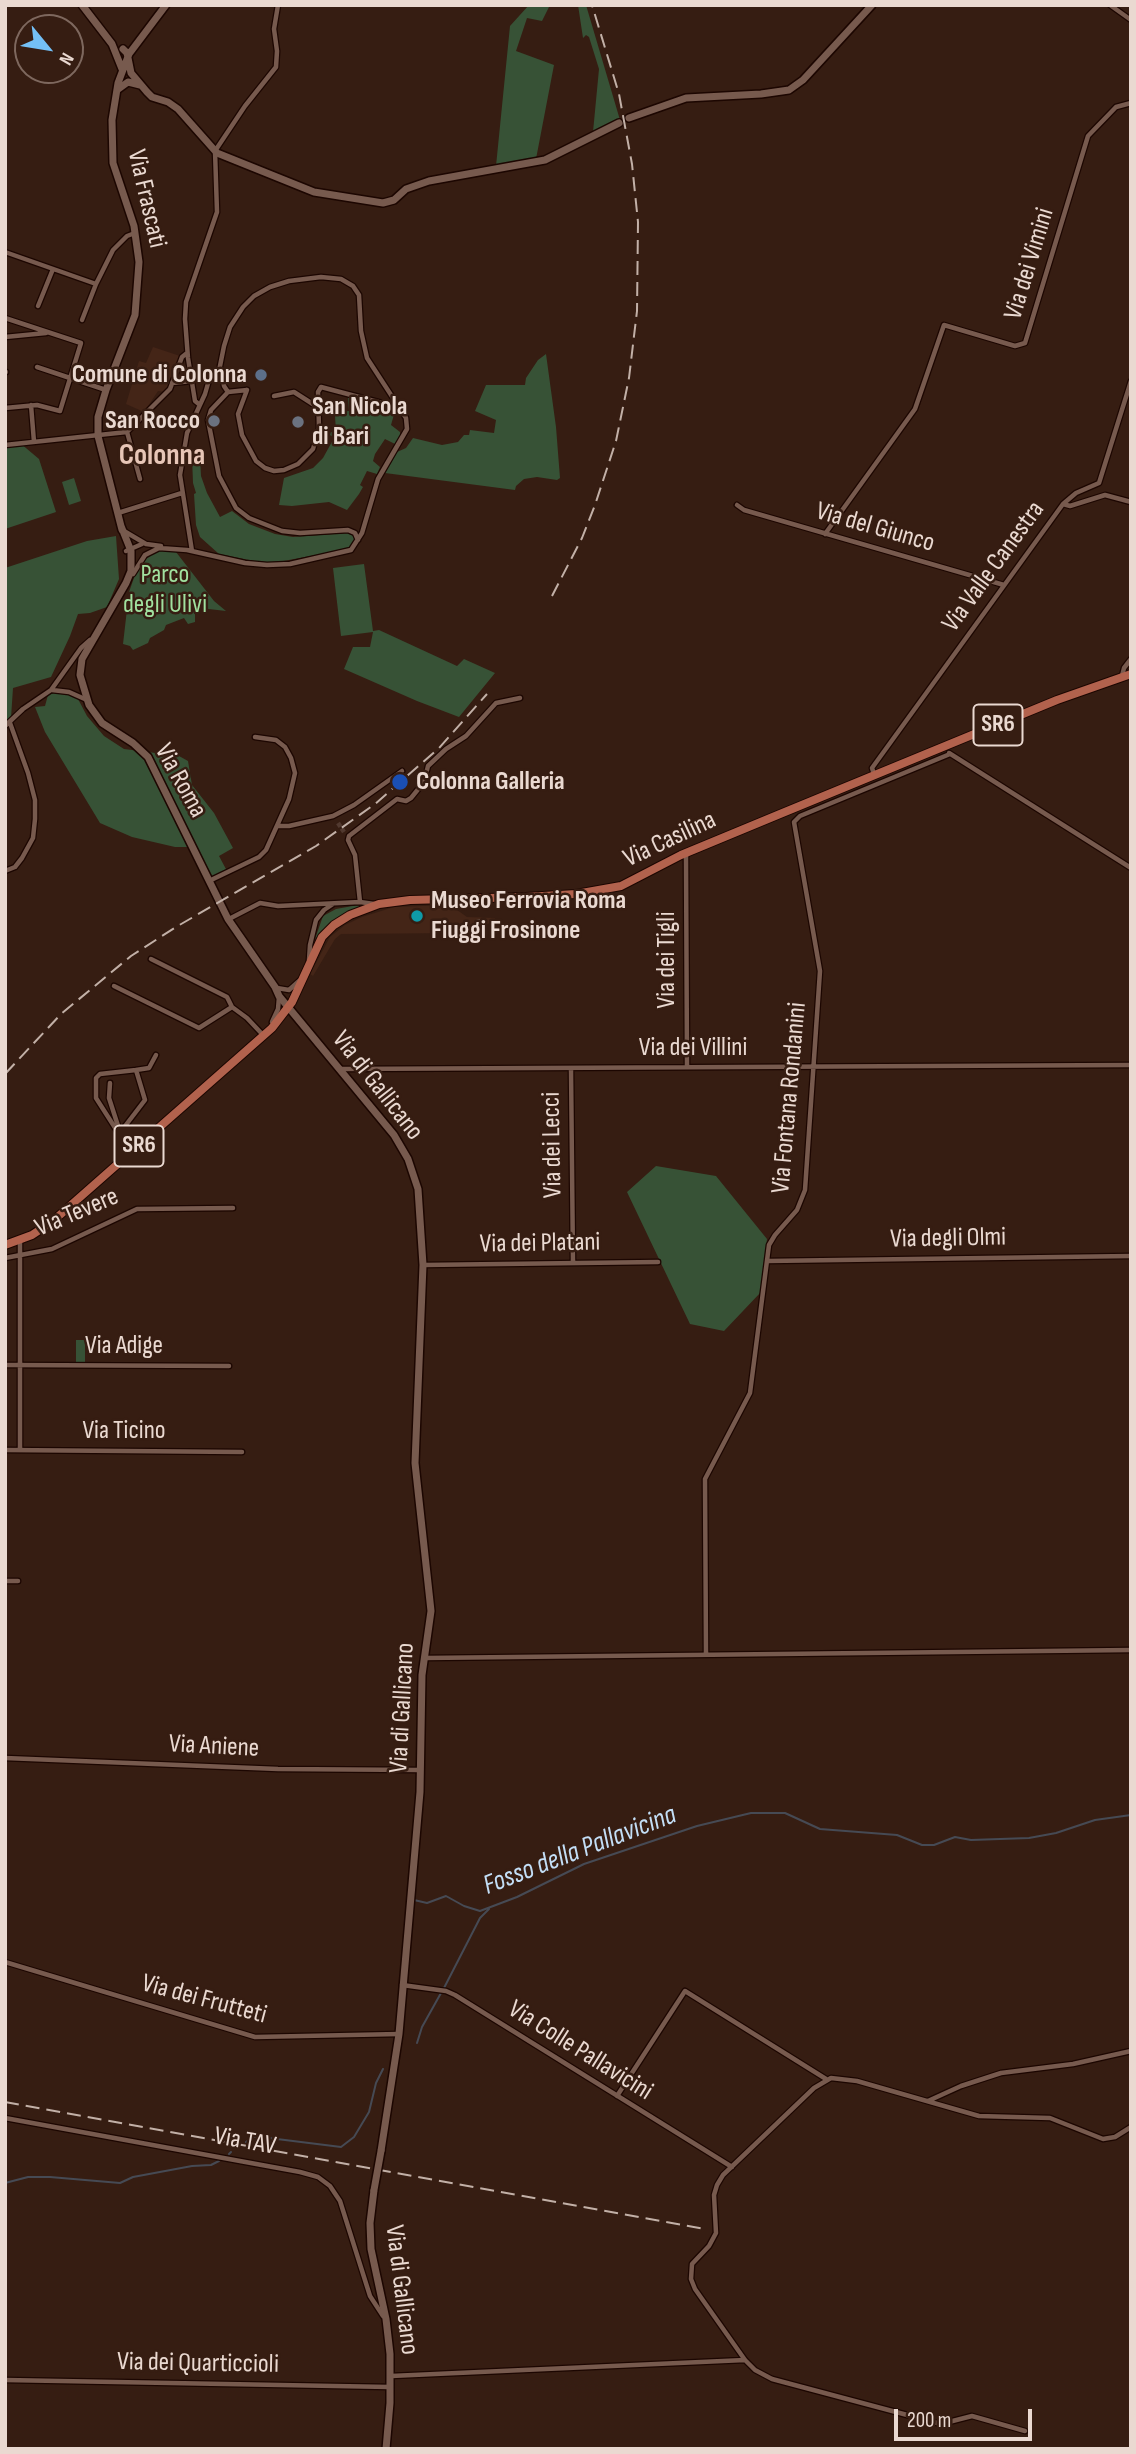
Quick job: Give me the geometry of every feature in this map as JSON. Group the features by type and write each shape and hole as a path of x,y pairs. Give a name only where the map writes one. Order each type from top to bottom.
{"main road":[{"name":"Via Casilina","path":"5,1245 20,1241 53,1221 264,1035 289,1008 322,937 350,915 379,904 410,900 526,897 601,890 627,883 686,853 874,775 1087,688 1126,676"}],"street":[{"path":"82,5 121,53 122,71"},
{"path":"121,53 137,41 166,5"},
{"path":"200,405 195,402 187,353 186,302 217,212 215,151 245,106 276,67 274,29 278,5"},
{"path":"629,118 686,97 789,90 803,80 872,5"},
{"path":"1110,5 1131,20"},
{"name":"Via Frascati","path":"129,550 98,436 99,417 106,390 135,314 139,279 136,233 112,160 111,132 118,83 137,41"},
{"path":"121,53 128,53 130,71 152,97 168,102 178,109 215,151 314,192 383,203 394,200 406,189 429,181 545,160 618,123"},
{"path":"115,97 118,88 125,83 132,82 142,86"},
{"name":"Via dei Vimini","path":"825,534 915,409 944,325 1015,346 1025,343 1088,136 1116,107 1131,103"},
{"path":"82,320 114,249 127,236 136,233"},
{"path":"5,252 96,284"},
{"path":"38,306 54,269"},
{"path":"129,550 139,544 146,544 244,563 278,565 346,552 354,548 358,541 378,479 407,429 407,420 366,355 361,331 359,295 351,284 339,279 321,277 289,281 254,296 239,312 229,329 218,371"},
{"path":"5,318 81,343 60,411 31,405 5,408"},
{"path":"5,337 50,332"},
{"path":"5,445 127,432 162,398 172,383 182,357 187,353"},
{"path":"37,367 106,390"},
{"path":"218,371 222,374 228,392"},
{"path":"192,551 180,467 186,436 210,374 218,371"},
{"path":"172,383 192,381"},
{"name":"Via Valle Canestra","path":"874,775 872,768 1063,504 1076,493 1093,488 1100,481 1131,381"},
{"path":"358,541 355,533 348,530 285,532 238,511 217,471 208,414 228,392 247,390 239,409 238,423 258,464 279,471 298,464 312,451 318,434 322,386 397,407"},
{"path":"274,396 294,392 319,408"},
{"path":"31,405 34,442"},
{"path":"127,432 140,479"},
{"path":"118,513 182,493"},
{"path":"1063,504 1070,506 1105,495 1131,502"},
{"name":"Via del Giunco","path":"737,505 744,510 1004,585"},
{"path":"122,528 146,544"},
{"path":"126,583 143,558 154,550 167,547"},
{"path":"129,550 143,558"},
{"path":"117,598 125,576 129,550"},
{"name":"Via Roma","path":"129,550 131,571 126,583 83,656 80,667 88,701 93,713 102,723 148,757 228,919 289,1008"},
{"path":"5,871 18,865 26,852 34,835 35,819 35,800 20,747 8,724 23,709 51,690 81,649 94,637"},
{"path":"1126,676 1124,668 1131,659"},
{"path":"51,690 66,691 88,701"},
{"path":"348,838 397,799 406,801 411,798 424,782 428,766 446,748 469,732 496,703 520,698"},
{"path":"208,882 259,857 266,850 293,785 295,768 282,744 273,739 255,737"},
{"path":"946,746 950,754 1131,868"},
{"name":"Via Fontana Rondanini","path":"706,1654 704,1482 750,1393 766,1261 772,1240 797,1210 805,1192 820,971 795,820 950,754"},
{"path":"278,826 289,827 333,816 354,805 402,771"},
{"path":"333,816 338,823"},
{"path":"344,832 355,855 360,902"},
{"name":"Via dei Tigli","path":"686,853 687,1067"},
{"path":"228,919 260,903 278,906 360,902 379,904"},
{"path":"309,961 316,920 324,910 334,904"},
{"path":"151,959 225,996 232,1007 264,1035 276,1015 279,996"},
{"path":"275,987 283,991 290,989 305,971"},
{"path":"114,986 200,1028 232,1007"},
{"name":"Via Roma","path":"275,987 285,996 289,1008"},
{"name":"Via di Gallicano","path":"289,1008 394,1135 408,1159 418,1189 423,1265 415,1463 431,1599 424,1658 420,1770 399,2034 370,2223 371,2249 386,2319 391,2376 386,2449"},
{"path":"132,1152 96,1100 96,1078 100,1074 149,1068 156,1055"},
{"name":"Via dei Villini","path":"339,1069 1131,1065"},
{"name":"Via dei Lecci","path":"571,1068 573,1263"},
{"path":"120,1133 145,1100 136,1070"},
{"path":"110,1083 109,1098 120,1133"},
{"name":"Via Tevere","path":"5,1258 52,1249 137,1209 233,1208"},
{"path":"20,1241 20,1450"},
{"name":"Via degli Olmi","path":"766,1261 1131,1256"},
{"name":"Via dei Platani","path":"423,1265 658,1262"},
{"name":"Via Adige","path":"5,1365 229,1366"},
{"name":"Via Ticino","path":"5,1450 242,1452"},
{"path":"5,1581 18,1581"},
{"path":"424,1658 1131,1650"},
{"name":"Via Aniene","path":"5,1758 278,1769 420,1770"},
{"name":"Via dei Frutteti","path":"5,1962 255,2037 399,2034"},
{"name":"Via Colle Pallavicini","path":"402,1985 453,1994 732,2167"},
{"path":"617,2096 685,1991 826,2079 857,2081 982,2116 1044,2116 1068,2123 1103,2139 1115,2137 1131,2127"},
{"path":"928,2102 961,2086 1001,2073 1073,2064 1131,2051"},
{"path":"826,2079 721,2178 715,2190 716,2233 709,2246 694,2260 691,2275 695,2289 745,2360 755,2370 772,2379 941,2424 972,2416 1025,2431"},
{"name":"Via TAV","path":"5,2118 318,2177 330,2186 340,2201 370,2296 386,2319"},
{"path":"391,2376 745,2360"},
{"name":"Via dei Quarticcioli","path":"5,2380 391,2387"}],"shaded area":[{"path":"153,347 180,356 165,392 158,391 144,412 126,404 139,361 146,363"},
{"path":"450,905 467,917 495,918 495,922 466,926 459,933 341,934 335,939 313,976 310,974 330,937 345,925 394,907"}],"green space":[{"path":"529,5 550,5 542,21 527,18 516,51 554,65 536,159 496,166 510,26"},
{"path":"578,5 586,5 620,120 593,132 599,69 589,37 586,35 583,38"},
{"path":"546,354 560,478 524,479 515,490 385,473 397,452 406,448 413,438 442,445 458,442 464,435 469,435 470,430 494,433 496,420 475,411 486,385 525,385 526,378 538,360"},
{"path":"348,396 395,411 391,425 400,432 400,436 395,444 385,439 375,454 373,461 380,467 377,474 367,471 360,485 363,487 347,510 329,502 279,505 284,478 313,468 323,458 334,438 330,435 331,432 336,432 335,416 329,416 329,412 349,411"},
{"path":"20,443 39,459 56,512 5,529 5,445"},
{"path":"192,457 200,457 201,476 220,517 232,511 249,524 275,534 293,537 347,533 354,536 355,542 343,550 278,562 259,562 219,554 200,537 196,525"},
{"path":"74,478 81,501 69,505 62,482"},
{"path":"116,536 119,579 107,607 78,614 51,677 13,688 11,718 5,722 5,568 87,541"},
{"name":"Parco degli Ulivi","path":"157,550 176,552 214,601 226,611 200,608 195,610 195,622 188,624 184,618 166,625 164,630 150,638 148,643 133,650 123,644 129,592 144,561"},
{"path":"364,564 373,631 379,630 457,666 464,659 495,673 459,717 344,669 353,647 370,647 373,632 341,636 333,568"},
{"path":"60,691 78,699 87,716 104,736 124,749 179,756 188,761 192,785 214,813 233,848 219,856 227,871 211,878 195,847 175,847 132,837 100,823 45,732 35,707 45,706 48,695"},
{"path":"358,905 361,907 331,923 315,939 323,916 336,909"},
{"path":"656,1166 716,1176 767,1239 761,1292 724,1331 690,1324 627,1192"},
{"path":"76,1340 85,1340 85,1362 76,1362"}],"waterway":[{"name":"Fosso della Pallavicina","path":"414,1900 427,1903 446,1896 480,1911 517,1897 584,1864 697,1826 751,1813 785,1813 820,1829 897,1835 922,1845 934,1845 955,1837 971,1840 1029,1838 1056,1833 1095,1820 1131,1815"},
{"path":"444,1988 480,1918 489,1909"},
{"path":"417,2043 422,2027 441,1993"},
{"path":"246,2142 252,2137 261,2137 341,2147 354,2137 369,2112 376,2083 383,2069"},
{"path":"5,2183 28,2177 120,2183 133,2177 211,2165 219,2161"}],"tunnel":[{"path":"338,823 344,832"}],"railway":[{"path":"552,596 582,538 616,441 629,378 637,311 638,222 632,164 619,94 592,5"},
{"path":"5,1074 61,1014 131,956 316,846 375,804 439,748 487,694"},
{"path":"476,921 484,920"},
{"path":"5,2102 705,2229"}],"place":[{"name":"Comune di Colonna","path":"261,375"},
{"name":"San Rocco","path":"214,421"},
{"name":"San Nicola di Bari","path":"298,422"},
{"name":"Colonna Galleria","path":"400,782"},
{"name":"Museo Ferrovia Roma Fiuggi Frosinone","path":"417,916"}],"district":[{"name":"Colonna","path":"162,456"}]}
